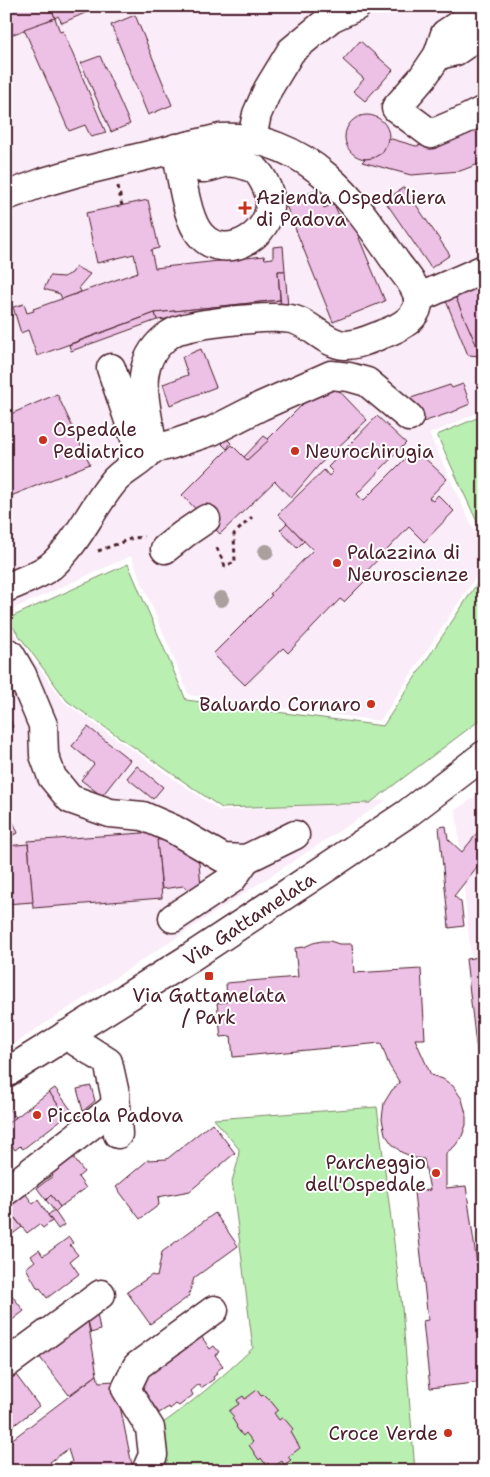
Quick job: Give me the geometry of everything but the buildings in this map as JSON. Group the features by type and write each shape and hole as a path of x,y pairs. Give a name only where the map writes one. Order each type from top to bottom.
{"main road":[{"path":"252,138 256,114 268,89 291,51 331,18 357,6"},
{"path":"468,118 431,134 396,108 423,77 438,55 445,34 484,8"},
{"path":"438,55 456,51 484,32"},
{"path":"6,196 76,173 184,146 220,138 252,138 301,158 340,188 414,287 418,298 410,320 402,327 353,344 338,344 303,323 281,317 192,327 175,331 159,344 146,365 143,374 147,453"},
{"path":"418,298 484,269"},
{"path":"111,368 147,453"},
{"path":"6,588 38,574 56,561 116,478 147,453 212,431 261,406 331,375 367,382 409,417"},
{"path":"165,549 206,520"},
{"path":"6,652 10,654 14,678 43,725 44,755 52,777 70,799 110,813 143,816 173,829 223,858 246,859 295,835"},
{"name":"Via Gattamelata","path":"6,1073 346,855 408,813 484,755"},
{"path":"172,918 232,879 246,859"},
{"path":"66,1035 108,1062 116,1106 118,1134"},
{"path":"6,1191 116,1106"},
{"path":"6,1364 100,1294"},
{"path":"146,1471 154,1455 150,1428 126,1389 137,1366 214,1310"}],"path":[{"path":"217,548 225,566 235,562 234,534 252,517"}],"shaded area":[{"name":"Azienda Ospedaliera di Padova","path":"6,6 484,6 484,410 429,434 484,552 484,564 380,721 189,695 131,556 6,612"},
{"path":"6,623 65,703 220,811 387,800 6,1049"},
{"path":"484,790 484,1083 456,810"}],"green space":[{"path":"484,415 484,537 437,435"},
{"path":"128,564 186,700 383,726 484,573 484,717 370,803 222,808 67,701 7,619"},
{"path":"484,1044 484,1118 476,1045"},
{"path":"377,1107 402,1307 415,1471 152,1471 156,1428 206,1390 253,1348 232,1181 238,1161 239,1149 214,1119"}],"place":[{"name":"Azienda Ospedaliera di Padova","path":"245,208"},
{"name":"Ospedale Pediatrico","path":"43,440"},
{"name":"Neurochirugia","path":"295,451"},
{"name":"Palazzina di Neuroscienze","path":"337,563"},
{"name":"Baluardo Cornaro","path":"371,704"},
{"name":"Via Gattamelata / Park","path":"209,976"},
{"name":"Piccola Padova","path":"37,1115"},
{"name":"Parcheggio dell'Ospedale","path":"436,1173"},
{"name":"Croce Verde","path":"448,1433"}]}
